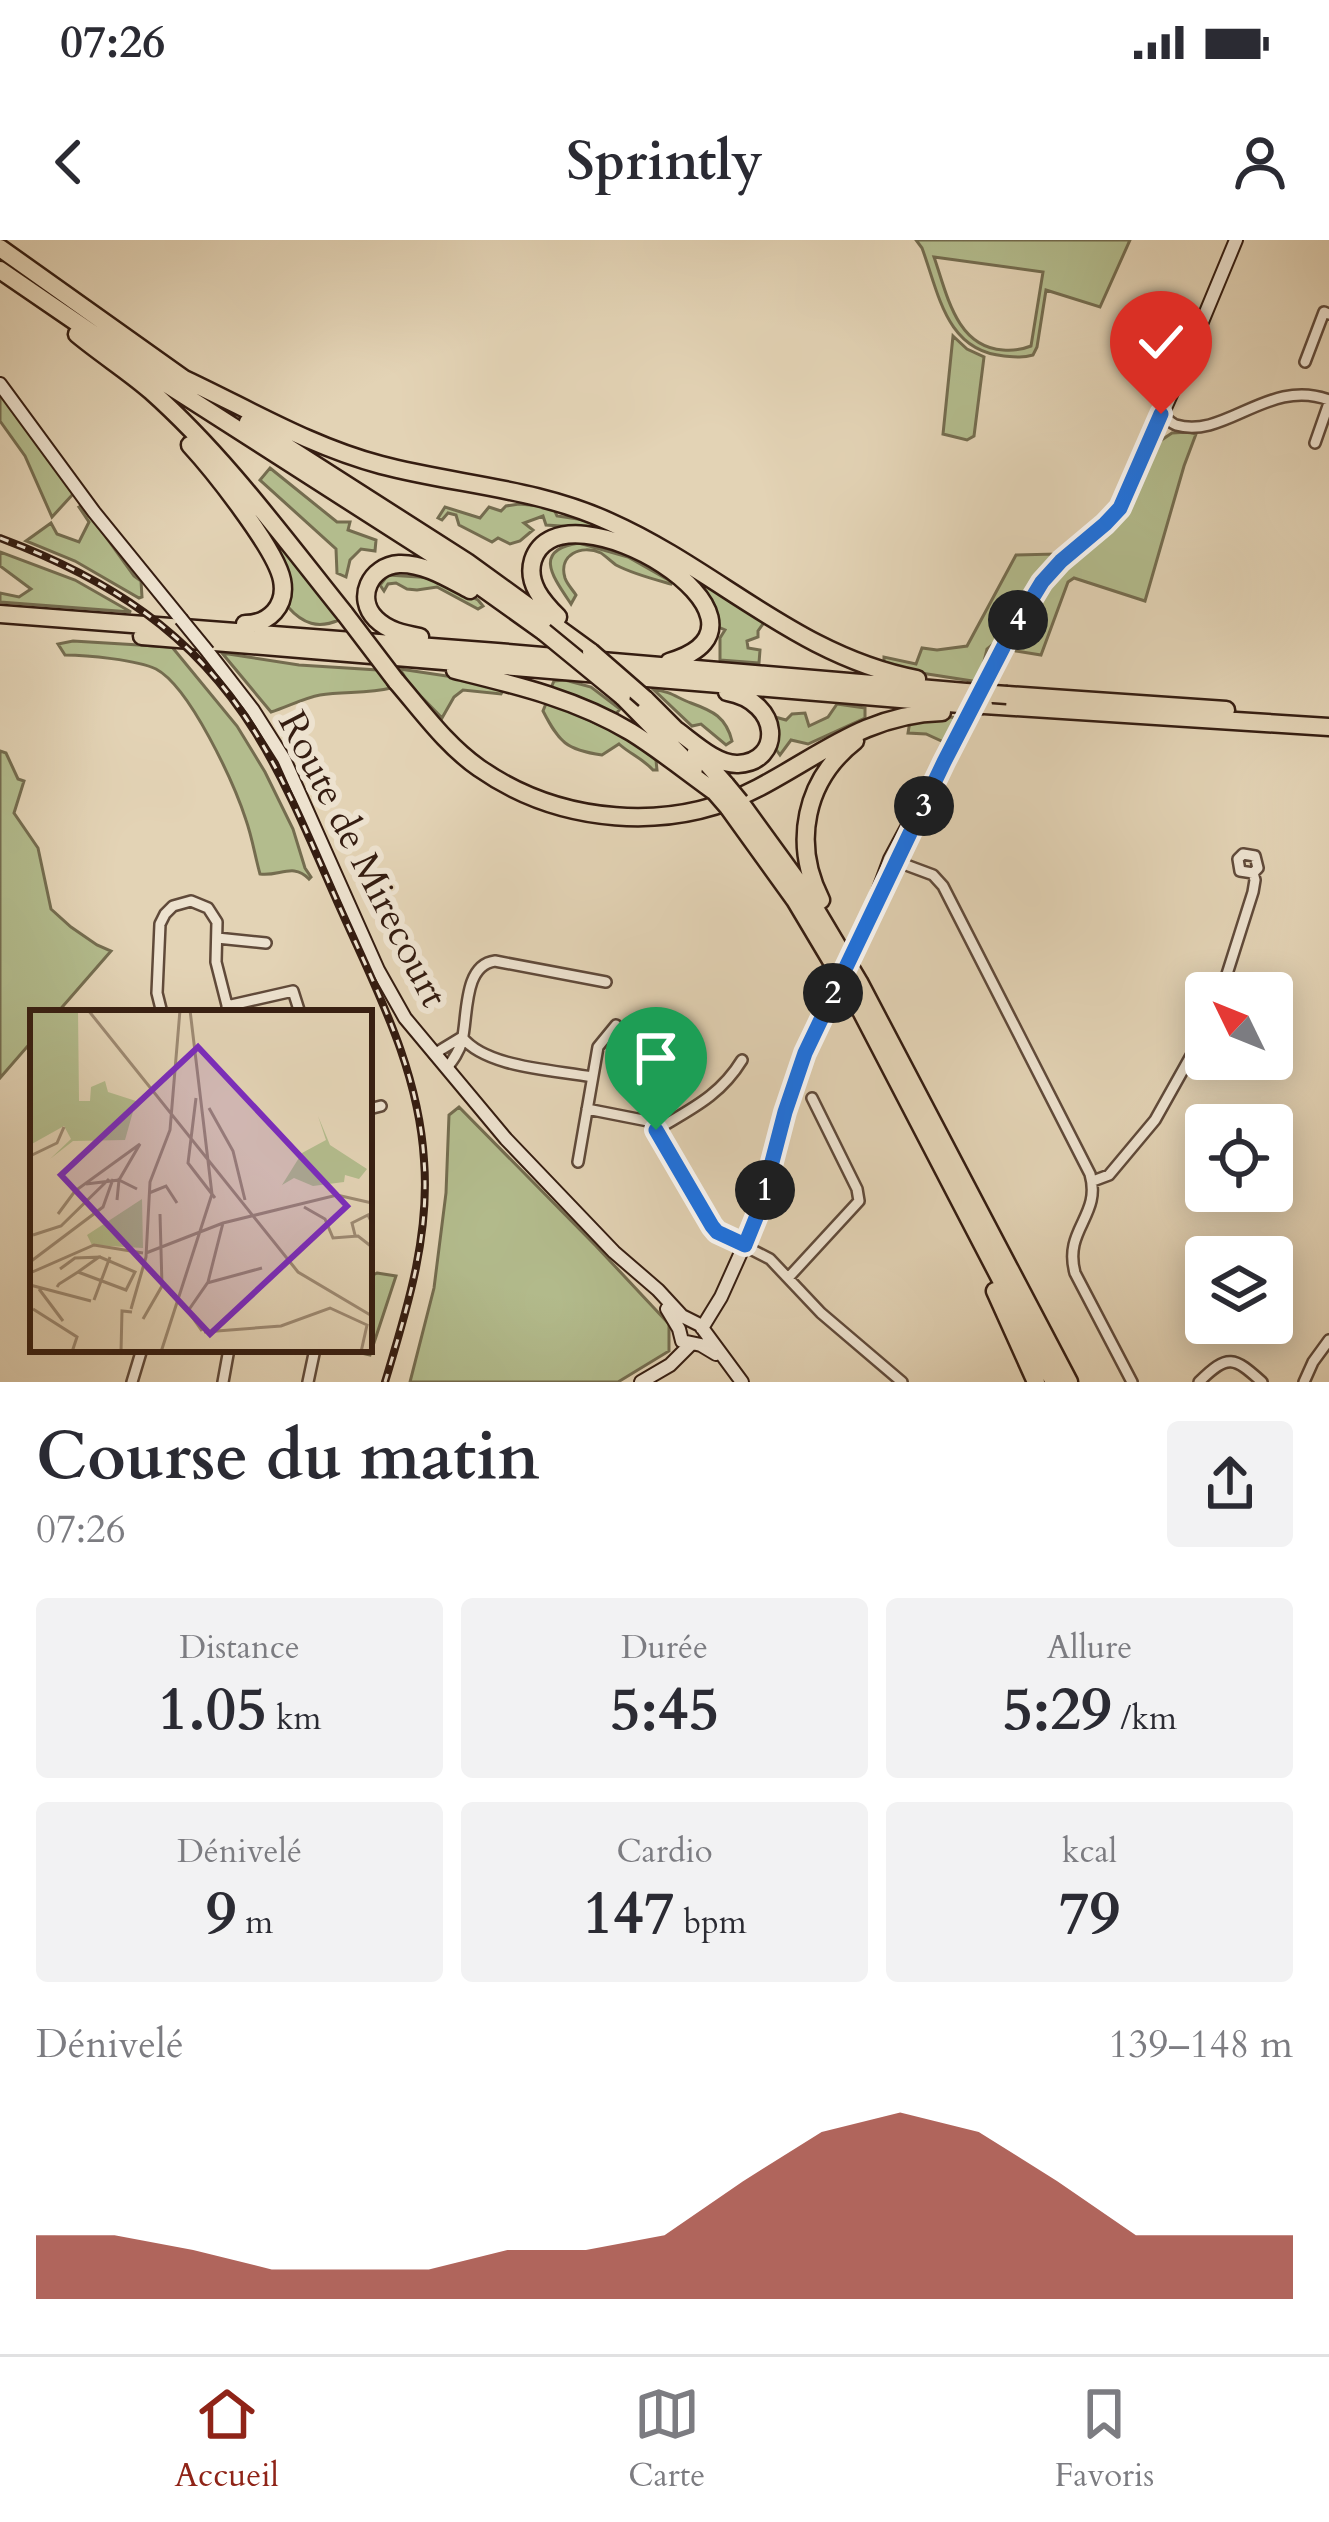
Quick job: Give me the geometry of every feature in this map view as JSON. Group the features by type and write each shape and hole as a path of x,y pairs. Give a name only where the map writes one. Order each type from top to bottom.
{"highway":[{"path":"2,258 116,365 197,452 276,563 283,593 268,619 253,625 198,628"},
{"path":"2,258 574,635"},
{"path":"2,258 168,385 502,601 622,696 721,788"},
{"path":"116,365 148,389 238,480 438,731 476,766 518,792 562,809 635,818 689,812 732,801 849,736 895,717 964,698"},
{"path":"180,377 337,452 418,474 559,502 609,521 679,557 812,643 983,709 1329,727"},
{"path":"657,666 694,652 706,636 710,618 701,595 672,570 619,544 585,534 563,534 548,541 532,562 536,589 574,635 672,727 806,893 844,956 1069,1382"},
{"path":"497,652 394,631 369,611 366,593 376,573 401,564 426,568 482,597 502,601"},
{"path":"0,614 497,652 964,698"},
{"path":"0,625 638,676 1329,717"},
{"path":"401,656 565,700 630,732 721,788"},
{"path":"638,676 742,695 756,703 771,725 764,751 737,764 709,753 672,727"},
{"path":"844,956 810,874 805,852 807,817 830,763 853,742 895,717"},
{"path":"734,804 830,956 1054,1382"},
{"path":"965,1212 1036,1382"},
{"path":"991,1234 1081,1382"}],"street":[{"path":"645,1379 691,1332 724,1286 760,1208 800,1067 894,860 1024,609 1054,567 1120,508 1151,436 1164,422 1236,240"},
{"path":"1305,362 1324,312 1329,314"},
{"name":"Route de Mirecourt","path":"0,384 104,525 253,710 284,759 378,970 405,1018 522,1155 738,1377"},
{"path":"1164,422 1210,424 1287,394 1304,394 1329,401 1315,443"},
{"path":"894,860 933,875 943,886 1093,1181 1091,1207 1073,1242 1072,1263 1132,1382"},
{"path":"1228,972 1253,892 1253,873"},
{"path":"162,1010 160,924 179,903 191,901 214,916 215,962 228,1010 293,991 299,1010"},
{"path":"217,938 266,943"},
{"path":"447,1068 459,1050 476,971 484,962 606,982"},
{"path":"578,1162 598,1047 616,1025"},
{"path":"434,1054 462,1037"},
{"path":"462,1037 482,1054 592,1077"},
{"path":"656,1130 716,1093 742,1060"},
{"path":"1093,1181 1109,1175 1155,1120 1185,1067"},
{"path":"789,1277 860,1201 812,1098"},
{"path":"587,1109 648,1120 717,1232 770,1259 821,1313 902,1382"},
{"path":"1304,1382 1329,1340"},
{"path":"132,1382 141,1352"},
{"path":"223,1382 228,1352"},
{"path":"308,1382 314,1352"},
{"path":"1199,1382 1230,1360 1239,1361 1262,1382"}],"green space":[{"path":"916,240 1130,240 1100,307 1046,290 1037,347 1033,355 1022,357 985,352 957,332 940,301","holes":["934,257 1043,272 1031,346 1003,350 987,347 964,329"]},
{"path":"953,336 984,357 974,436 967,440 943,434"},
{"path":"0,392 74,493 52,517 25,456 0,421"},
{"path":"1172,433 1196,434 1145,601 1074,578 1068,582 1041,655 1016,651 1012,646 1049,586 1128,510 1160,441"},
{"path":"270,468 337,522 350,522 348,530 376,540 375,551 361,549 350,560 346,577 337,573 336,549 260,480"},
{"path":"519,504 553,507 557,516 623,531 765,621 758,637 747,641 748,648 760,650 759,663 720,660 720,638 725,630 716,626 708,599 691,578 590,528 546,525 543,516 524,523 533,530 510,544 498,538 492,542 459,525 456,515 438,518 445,507 480,518 489,507 501,511"},
{"path":"83,505 141,581 142,597 26,541 51,523 57,534 79,542 89,522 79,507"},
{"path":"251,506 339,620 311,623 288,607 286,567 247,509"},
{"path":"579,543 628,557 672,582 629,571 601,553 579,551 565,563 566,580 576,595 571,604 553,575 551,558"},
{"path":"0,552 75,580 131,612 0,602 0,593 19,597 31,589 0,566"},
{"path":"1055,554 987,649 979,682 884,664 884,657 916,664 922,648 967,646 1016,555"},
{"path":"388,575 434,578 483,606 478,609 437,587 417,590 396,583 388,584 384,591 380,585"},
{"path":"58,644 172,647 237,726 265,772 293,829 309,879 291,871 260,874 232,783 196,715 169,679 137,663 65,655"},
{"path":"222,653 378,670 391,688 320,695 271,712"},
{"path":"400,669 505,688 501,694 463,690 442,718"},
{"path":"554,681 591,687 620,709 615,715 551,688"},
{"path":"654,690 712,712 732,741 726,745 701,724 692,726"},
{"path":"547,701 630,739 656,760 657,770 619,744 602,755 572,747 559,737 543,711"},
{"path":"837,704 865,708 865,718 808,744 791,740 780,755 773,745 775,717 786,720 805,713 809,726 828,717"},
{"path":"960,718 946,743 926,734 908,733 910,721"},
{"path":"0,751 24,781 14,813 38,848 51,909 111,951 60,1010 30,1010 30,1043 0,1078"},
{"path":"459,1107 669,1324 669,1351 618,1382 410,1382 434,1288 446,1193 449,1115"},
{"path":"372,1276 396,1276 372,1349"}],"railway":[{"path":"0,538 76,571 144,612 175,637 231,697 255,732 305,828 397,1041 421,1129 424,1217 409,1300 385,1382"}],"route":[{"path":"656,1130 712,1226 745,1245 805,1053 944,762 1042,582 1120,508 1161,414"}]}
